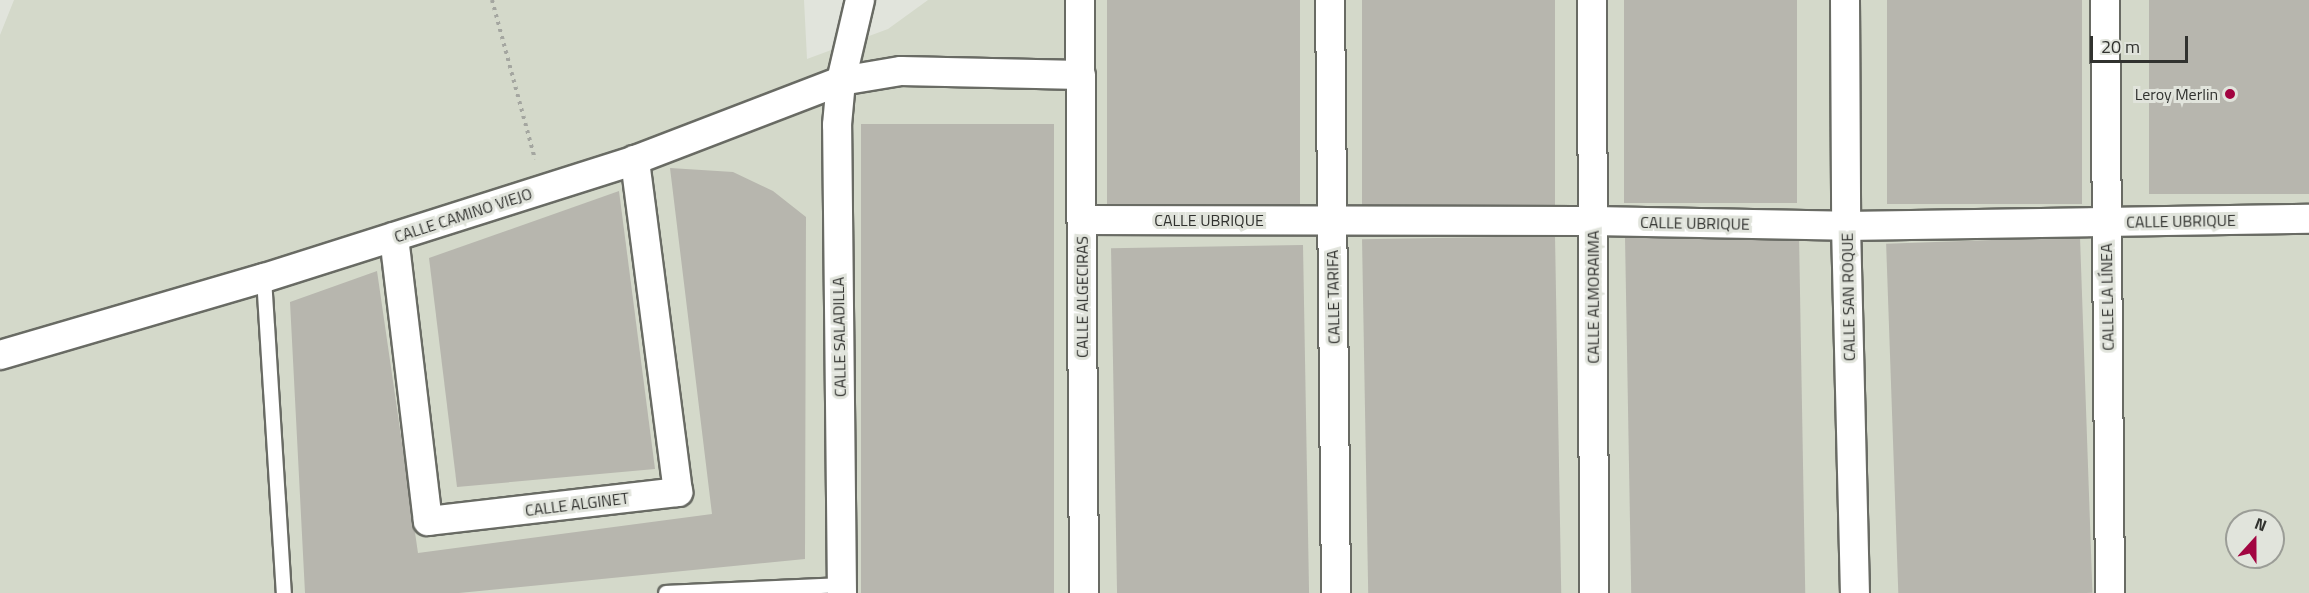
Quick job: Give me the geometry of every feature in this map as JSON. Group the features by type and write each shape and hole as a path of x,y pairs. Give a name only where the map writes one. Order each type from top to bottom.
{"street":[{"path":"841,81 860,0"},
{"name":"CALLE ALGECIRAS","path":"1080,0 1084,593"},
{"name":"CALLE TARIFA","path":"1330,0 1336,593"},
{"name":"CALLE ALMORAIMA","path":"1592,0 1594,593"},
{"name":"CALLE SAN ROQUE","path":"1845,0 1846,226 1855,593"},
{"name":"CALLE LA LÍNEA","path":"2105,0 2110,593"},
{"name":"CALLE CAMINO VIEJO","path":"0,355 264,278 635,160 841,81 901,71 1081,75"},
{"name":"CALLE SALADILLA","path":"841,81 837,125 842,589"},
{"name":"CALLE ALGINET","path":"394,237 428,521 678,492 635,160"},
{"name":"CALLE UBRIQUE","path":"1082,220 1593,221 1846,226 2309,219"}],"lane":[{"path":"264,278 284,593"},
{"path":"666,593 842,589"}],"path":[{"path":"492,0 544,189"}],"shaded area":[{"path":"14,0 804,0 807,59 888,29 928,0 2309,0 2309,593 0,593 0,35"}],"building":[{"path":"1107,0 1300,0 1300,210 1107,210"},
{"path":"1362,0 1555,0 1555,205 1362,205"},
{"path":"1624,0 1797,0 1797,203 1624,203"},
{"path":"1887,0 2082,0 2082,204 1887,204"},
{"name":"Leroy Merlin","path":"2149,0 2309,0 2309,194 2149,194"},
{"path":"861,124 1054,124 1054,593 861,593"},
{"path":"670,168 733,172 773,191 806,217 805,559 459,593 305,593 290,302 377,271 418,553 712,514"},
{"path":"619,191 655,469 457,487 429,258"},
{"path":"1799,235 1805,593 1631,593 1625,238"},
{"path":"1555,236 1561,593 1368,593 1362,239"},
{"path":"2080,237 2092,593 1898,593 1886,244"},
{"path":"1303,245 1309,593 1117,593 1111,248"}],"place":[{"name":"Leroy Merlin","path":"2230,94"}]}
